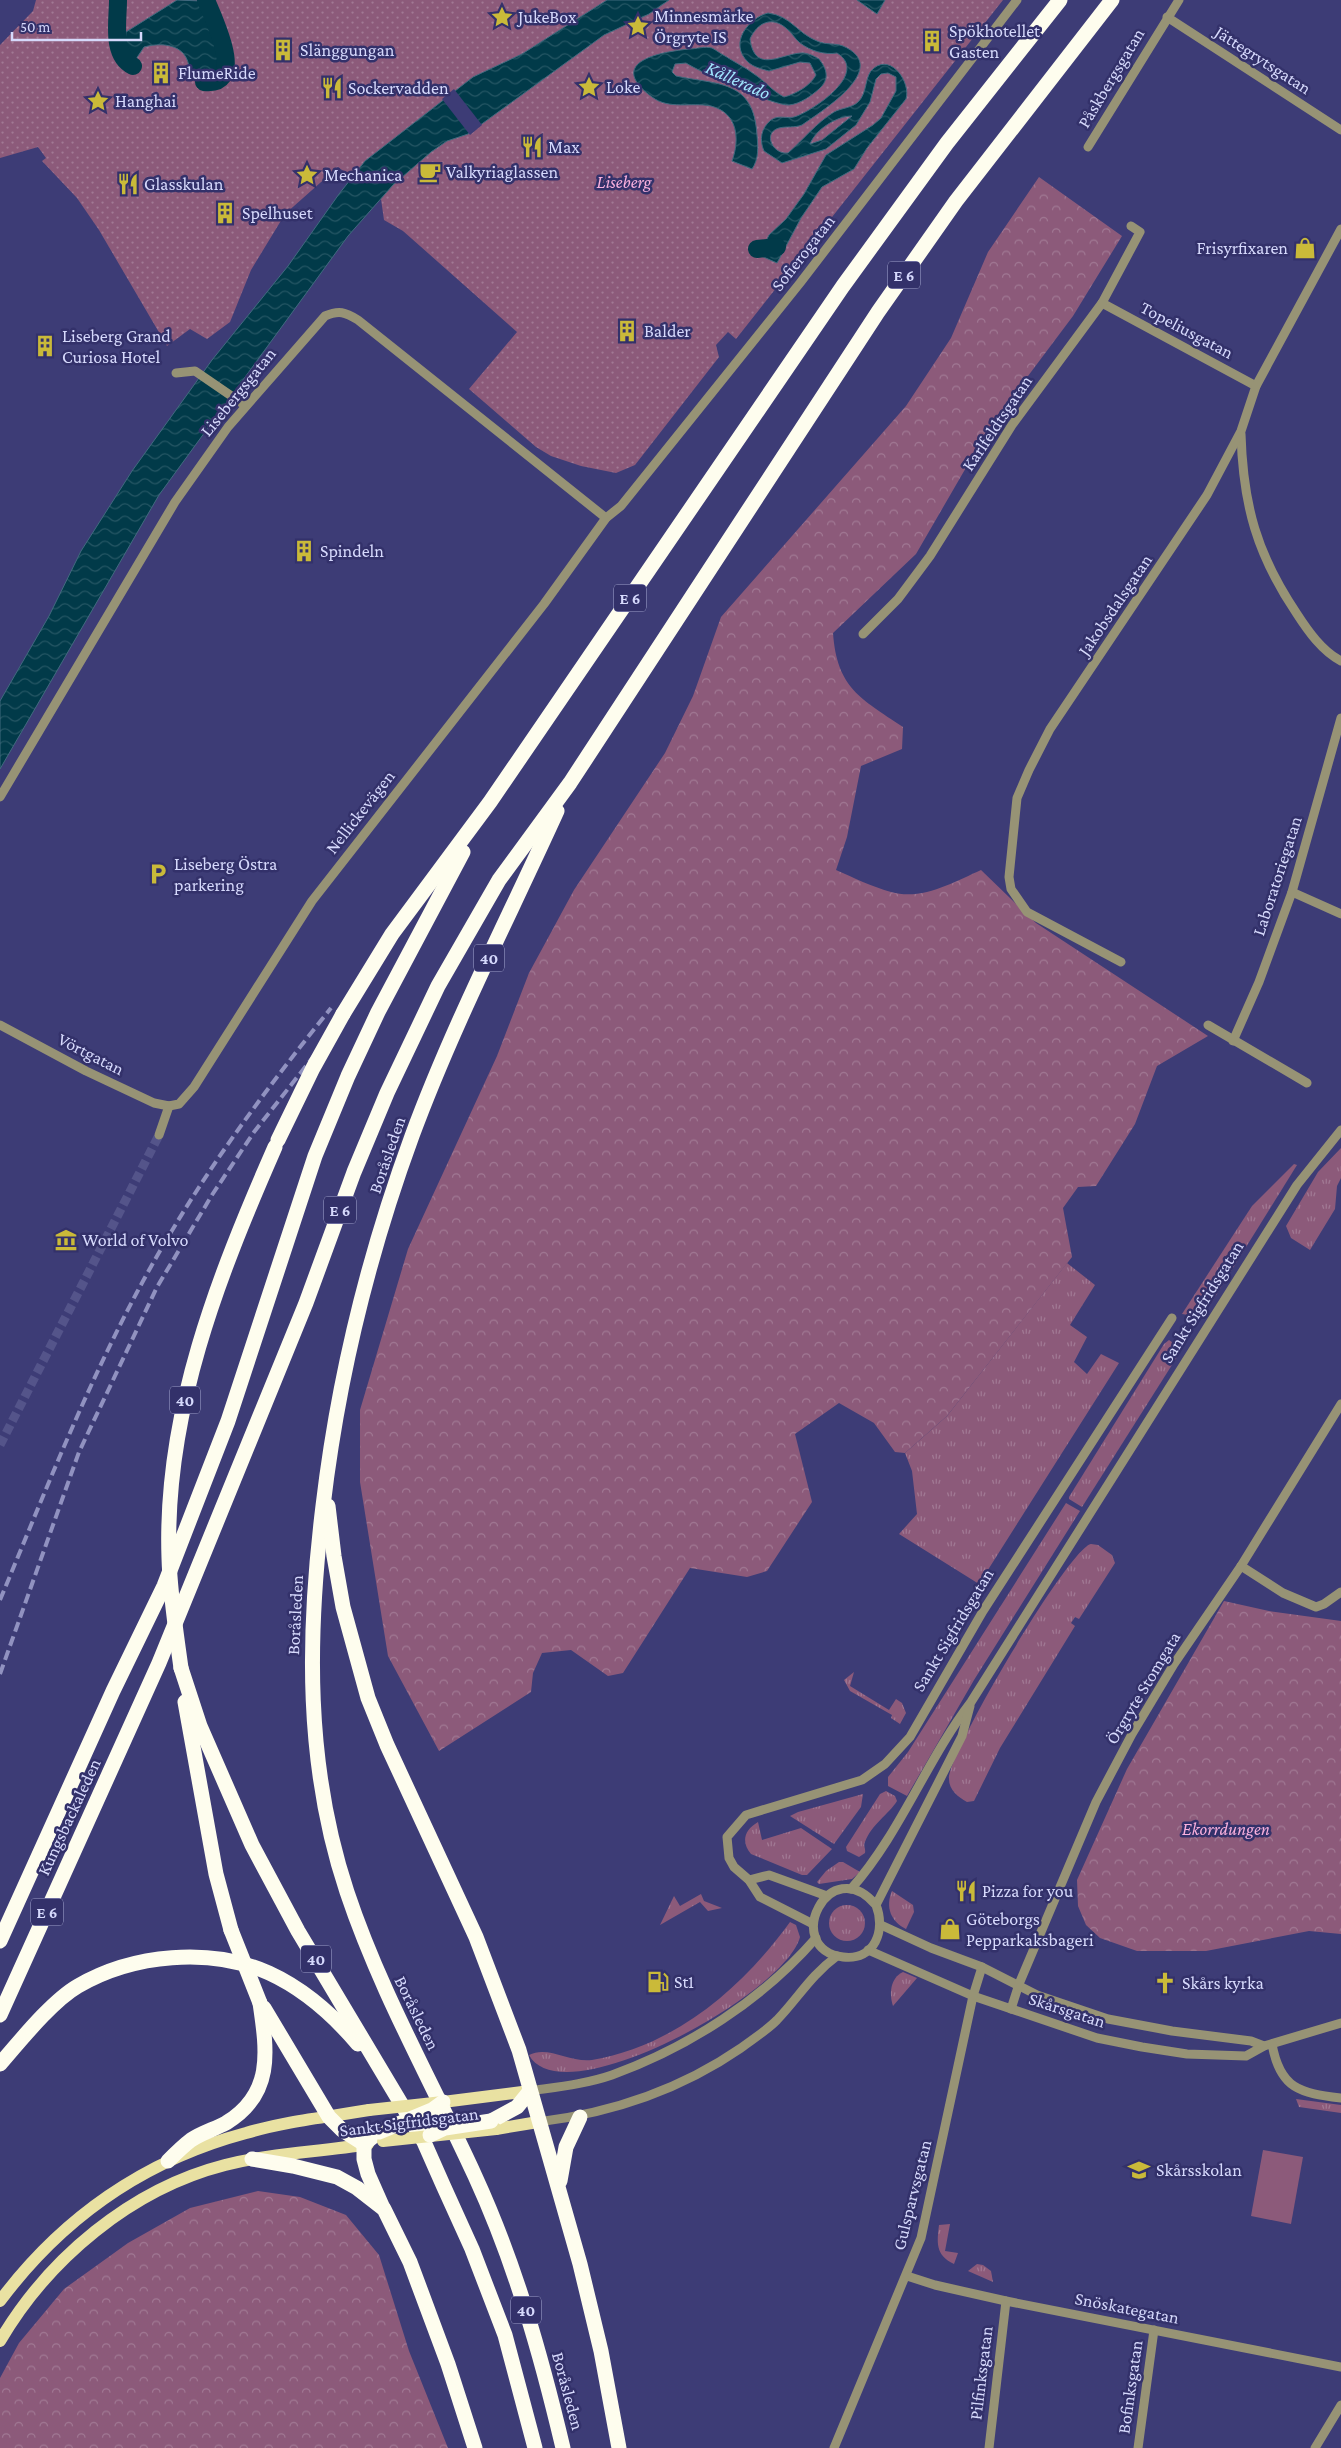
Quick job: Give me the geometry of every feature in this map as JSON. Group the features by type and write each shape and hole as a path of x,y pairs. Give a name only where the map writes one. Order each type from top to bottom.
{"highway":[{"name":"E 6","path":"490,802 849,278 947,143 1060,0"},
{"name":"E 6","path":"570,783 878,312 956,201 1112,0"},
{"name":"Kungsbackaleden","path":"0,2015 159,1663 306,1303 354,1172 387,1093 438,986 484,905 499,880 570,783"},
{"name":"Boråsleden","path":"563,2448 522,2296 498,2228 476,2177 373,1964 346,1890 328,1826 317,1765 312,1707 312,1643 316,1561 339,1399 356,1320 376,1244 412,1134 451,1041 570,783"},
{"name":"40","path":"260,2003 231,1930 216,1874 193,1721 173,1614 169,1548 170,1499 176,1439 189,1381 226,1261 282,1131 343,1014 392,934 490,802"},
{"name":"Kungsbackaleden","path":"0,1940 175,1559 228,1420 315,1156 348,1076 411,948 490,802"},
{"path":"326,1481 334,1556 343,1607 368,1698 387,1745 476,1937 519,2050 538,2122 559,2185 601,2352 619,2448"},
{"name":"40","path":"193,1721 252,1845 298,1930 424,2142 472,2249 505,2335 535,2448"},
{"path":"0,2064 35,2024 76,1987 105,1973 133,1964 180,1958 220,1960 269,1974 311,1998 344,2028 382,2072"},
{"path":"260,2003 329,2116 342,2130 364,2144"},
{"path":"168,2161 191,2140 226,2123 240,2112 256,2093 263,2077 266,2060 260,2003"},
{"path":"430,2135 445,2128 493,2125 517,2108 530,2091"},
{"path":"364,2144 432,2110 443,2102"},
{"path":"559,2185 566,2147 580,2117"},
{"path":"364,2144 364,2159 368,2174 410,2262 448,2364 475,2448"},
{"path":"252,2159 293,2166 337,2177 357,2188 384,2209"}],"main road":[{"name":"Sankt Sigfridsgatan","path":"0,2301 26,2267 74,2220 108,2196 168,2161 244,2133 284,2123 369,2110 530,2091"},
{"name":"Sankt Sigfridsgatan","path":"493,2125 538,2122"},
{"name":"Sankt Sigfridsgatan","path":"381,2136 430,2135"},
{"name":"Sankt Sigfridsgatan","path":"0,2341 15,2316 35,2289 86,2239 119,2214 160,2190 200,2173 252,2159 364,2144"}],"street":[{"name":"Sofierogatan","path":"606,518 621,506 800,283 1017,0"},
{"name":"Påskbergsgatan","path":"1088,147 1179,0"},
{"name":"Jättegrytsgatan","path":"1167,17 1341,130"},
{"name":"Karlfeldtsgatan","path":"863,634 898,599 924,564 1012,425 1102,303 1140,232 1131,226"},
{"name":"Jakobsdalsgatan","path":"1121,962 1027,912 1011,889 1008,877 1017,798 1050,729 1207,496 1241,431 1256,386 1341,229"},
{"name":"Topeliusgatan","path":"1102,303 1256,386"},
{"name":"Lisebergsgatan","path":"0,797 175,502 246,406 315,324 325,316 336,311 343,312 358,320 606,518"},
{"path":"176,373 195,370 246,406"},
{"path":"1241,431 1242,465 1251,523 1266,562 1305,626 1323,648 1341,661"},
{"name":"Nellickevägen","path":"170,1106 179,1104 194,1087 312,901 544,604 606,518"},
{"name":"Laboratoriegatan","path":"1233,1041 1259,982 1292,892 1341,718"},
{"path":"1292,892 1341,914"},
{"name":"Vörtgatan","path":"0,1025 86,1071 154,1103 170,1106"},
{"path":"1208,1025 1307,1083"},
{"path":"159,1135 170,1106"},
{"name":"Sankt Sigfridsgatan","path":"851,1889 876,1857 949,1731 971,1702 1296,1185 1341,1130"},
{"name":"Sankt Sigfridsgatan","path":"813,1924 760,1897 749,1880 734,1867 728,1858 728,1837 746,1815 862,1780 898,1752 910,1737 983,1611 1172,1318"},
{"name":"Örgryte Stomgata","path":"1011,2009 1019,1984 1096,1802 1160,1687 1241,1566 1341,1404"},
{"path":"1241,1566 1283,1593 1316,1607 1324,1604 1341,1592"},
{"name":"Sankt Sigfridsgatan","path":"876,1905 962,1736 971,1702"},
{"path":"749,1880 769,1875 827,1896"},
{"path":"851,1889 869,1897 876,1905 881,1925 878,1939 868,1950 853,1957 837,1956 824,1949 816,1938 813,1924 817,1908 827,1896 839,1890 851,1889"},
{"name":"Skårsgatan","path":"881,1925 931,1948 982,1967 1043,1997 1108,2019 1172,2031 1251,2041 1268,2045"},
{"name":"Sankt Sigfridsgatan","path":"530,2091 611,2075 679,2044 722,2020 773,1983 816,1938"},
{"name":"Skårsgatan","path":"868,1950 974,1996 1011,2009 1097,2038 1169,2052 1246,2056 1268,2045 1341,2024"},
{"name":"Sankt Sigfridsgatan","path":"538,2122 580,2117 611,2109 670,2088 698,2075 729,2056 776,2020 804,1984 837,1956"},
{"name":"Gulsparvsgatan","path":"834,2448 908,2276 922,2238 974,1996 982,1967"},
{"path":"1268,2045 1277,2067 1286,2081 1299,2090 1341,2098"},
{"name":"Snöskategatan","path":"908,2276 936,2285 1006,2301 1341,2367"},
{"name":"Pilfinksgatan","path":"989,2448 1006,2301"},
{"name":"Bofinksgatan","path":"1138,2448 1154,2330"},
{"path":"1315,2448 1341,2405"}],"green space":[{"name":"Liseberg","path":"36,0 1003,0 736,339 728,332 716,345 719,357 635,465 616,473 581,466 551,456 536,447 469,389 517,332 403,231 384,220 381,199 338,167 285,214 251,270 230,322 207,339 190,329 167,346 99,230 77,198 42,161 46,158 38,147 0,158 0,45 33,11"},
{"path":"1039,177 1122,236 1073,316 989,428 916,554 833,633 835,652 840,667 853,690 874,708 903,727 902,749 861,766 847,837 836,870 877,888 903,894 914,894 938,889 981,870 1036,923 1208,1036 1157,1066 1135,1124 1096,1186 1078,1187 1063,1208 1072,1257 947,1416 905,1453 895,1452 874,1423 839,1403 795,1434 812,1502 767,1571 747,1577 690,1568 623,1673 608,1676 571,1650 542,1653 533,1673 531,1692 439,1751 388,1656 360,1482 360,1410 408,1249 497,1056 529,973 574,890 665,753 693,696 721,617 906,406 951,338 988,252"},
{"path":"1341,1148 1341,1178 1337,1186 1335,1209 1310,1250 1291,1238 1286,1226 1318,1172"},
{"path":"1294,1164 1297,1165 1210,1305 1195,1316 1182,1314 1252,1206"},
{"path":"1067,1263 1095,1285 1070,1325 1087,1337 1074,1362 1087,1374 1101,1354 1119,1363 979,1584 899,1534 917,1514 912,1471 905,1453 947,1416"},
{"path":"1169,1340 1176,1345 1177,1357 1082,1507 1069,1499 1069,1497 1164,1344"},
{"path":"1066,1503 1080,1511 974,1680 907,1796 888,1786 888,1777 908,1752"},
{"path":"1091,1544 1098,1545 1112,1555 1115,1563 1079,1619 1075,1617 1071,1623 1075,1626 1000,1748 974,1801 967,1802 955,1793 949,1783 949,1779 954,1761 968,1731 1012,1652 1060,1578 1079,1554"},
{"name":"Ekorrdungen","path":"1224,1601 1269,1611 1341,1621 1341,1934 1309,1931 1206,1951 1137,1951 1100,1938 1086,1925 1078,1906 1077,1880 1127,1769"},
{"path":"854,1672 850,1686 889,1710 896,1699 902,1703 906,1713 900,1724 891,1718 892,1715 850,1691 844,1680"},
{"path":"886,1791 895,1796 897,1801 868,1836 864,1843 865,1853 859,1857 847,1851 846,1847 880,1794"},
{"path":"863,1794 861,1807 834,1844 790,1816 798,1812"},
{"path":"758,1822 762,1840 801,1828 832,1849 807,1875 802,1875 751,1854 746,1845 746,1836 753,1825"},
{"path":"839,1862 843,1862 860,1872 852,1879 819,1884 817,1882 826,1871"},
{"path":"892,1891 913,1905 914,1912 906,1929 896,1922 889,1908"},
{"path":"701,1894 704,1901 722,1908 708,1911 700,1902 660,1925 674,1896 680,1906"},
{"path":"847,1905 854,1906 860,1910 864,1916 864,1930 860,1936 854,1940 847,1941 840,1940 834,1936 830,1930 829,1923 830,1916 834,1910 840,1906"},
{"path":"790,1922 796,1925 800,1937 786,1961 757,1988 717,2015 672,2040 626,2060 584,2071 550,2070 529,2055 536,2052 544,2052 576,2059 592,2060 622,2053 651,2042 678,2028 728,1991 771,1946"},
{"path":"903,1972 917,1978 893,2006 891,1996 893,1982"},
{"path":"1296,2099 1341,2105 1341,2113 1299,2107"},
{"path":"1263,2150 1303,2157 1291,2224 1251,2216"},
{"path":"258,2191 300,2197 346,2215 379,2255 409,2351 448,2448 0,2448 0,2378 19,2343 64,2289 128,2243 190,2208"},
{"path":"950,2224 945,2251 958,2253 954,2264 940,2252 938,2242 939,2225"},
{"path":"977,2264 983,2265 991,2271 993,2282 968,2271"}],"water":[{"path":"177,0 201,1 221,56 221,71 217,74 206,78 189,76 189,66 182,52 169,46 152,45 144,47 134,62 128,61 124,54 126,32"},
{"path":"607,0 669,0 649,14 604,35 468,134 447,141 431,152 393,185 348,236 159,495 0,769 0,701 49,616 81,551 132,471 212,360 288,266 365,161 473,77 522,54"},
{"path":"857,0 885,0 877,14"},
{"name":"Kållerado","path":"768,13 776,15 788,21 810,38 823,43 843,46 856,55 860,66 857,77 848,89 823,110 802,125 779,128 771,134 771,143 778,151 788,153 827,116 853,106 858,102 863,94 867,79 874,68 881,65 893,67 903,78 907,92 906,99 867,148 854,169 822,187 801,218 777,263 759,255 769,235 786,219 804,194 826,155 881,118 896,91 896,77 888,73 881,74 876,79 870,102 856,125 826,149 782,163 764,151 761,138 763,130 774,118 797,116 815,106 836,89 843,80 847,70 845,61 837,53 822,53 804,46 787,29 776,22 761,25 753,33 750,39 753,50 758,57 771,59 804,53 819,59 824,66 825,82 816,92 797,103 789,105 754,95 686,63 675,64 672,72 676,76 731,88 741,94 749,103 757,135 756,161 752,169 732,161 735,153 736,136 735,128 727,114 711,106 673,105 659,101 639,85 634,75 635,67 652,56 709,47 751,71 784,97 793,94 806,86 816,75 810,63 800,62 769,71 752,65 742,55 740,47 743,32 754,20","holes":["852,116 822,140 810,144 817,133 828,124 840,118"]}],"pier":[{"path":"454,89 482,125 470,135 442,99"}],"waterway":[{"name":"FlumeRide","path":"118,0 117,37 119,46 121,54 133,66"},
{"name":"FlumeRide","path":"204,82 217,81 224,74 226,63 220,35 206,0"},
{"name":"Kållerado","path":"757,249 777,247"}],"tunnel":[{"path":"0,1445 159,1135"}],"railway":[{"path":"0,1600 77,1417 119,1326 142,1282 185,1209 224,1150 265,1092 331,1008"},
{"path":"0,1674 79,1452 157,1287 212,1195 254,1132 343,1019"}],"place":[{"name":"JukeBox","path":"502,17"},
{"name":"Minnesmärke Örgryte IS","path":"638,26"},
{"name":"Spökhotellet Gasten","path":"932,41"},
{"name":"Slänggungan","path":"283,50"},
{"name":"FlumeRide","path":"161,73"},
{"name":"Loke","path":"589,87"},
{"name":"Sockervadden","path":"332,88"},
{"name":"Hanghai","path":"98,101"},
{"name":"Max","path":"532,147"},
{"name":"Valkyriaglassen","path":"430,172"},
{"name":"Mechanica","path":"307,175"},
{"name":"Glasskulan","path":"128,184"},
{"name":"Spelhuset","path":"225,213"},
{"name":"Frisyrfixaren","path":"1305,248"},
{"name":"Balder","path":"627,331"},
{"name":"Liseberg Grand Curiosa Hotel","path":"45,346"},
{"name":"Spindeln","path":"304,551"},
{"name":"Liseberg Östra parkering","path":"158,874"},
{"name":"World of Volvo","path":"66,1240"},
{"name":"Pizza for you","path":"966,1891"},
{"name":"Göteborgs Pepparkaksbageri","path":"950,1929"},
{"name":"St1","path":"658,1982"},
{"name":"Skårs kyrka","path":"1165,1983"},
{"name":"Skårsskolan","path":"1139,2170"}]}
